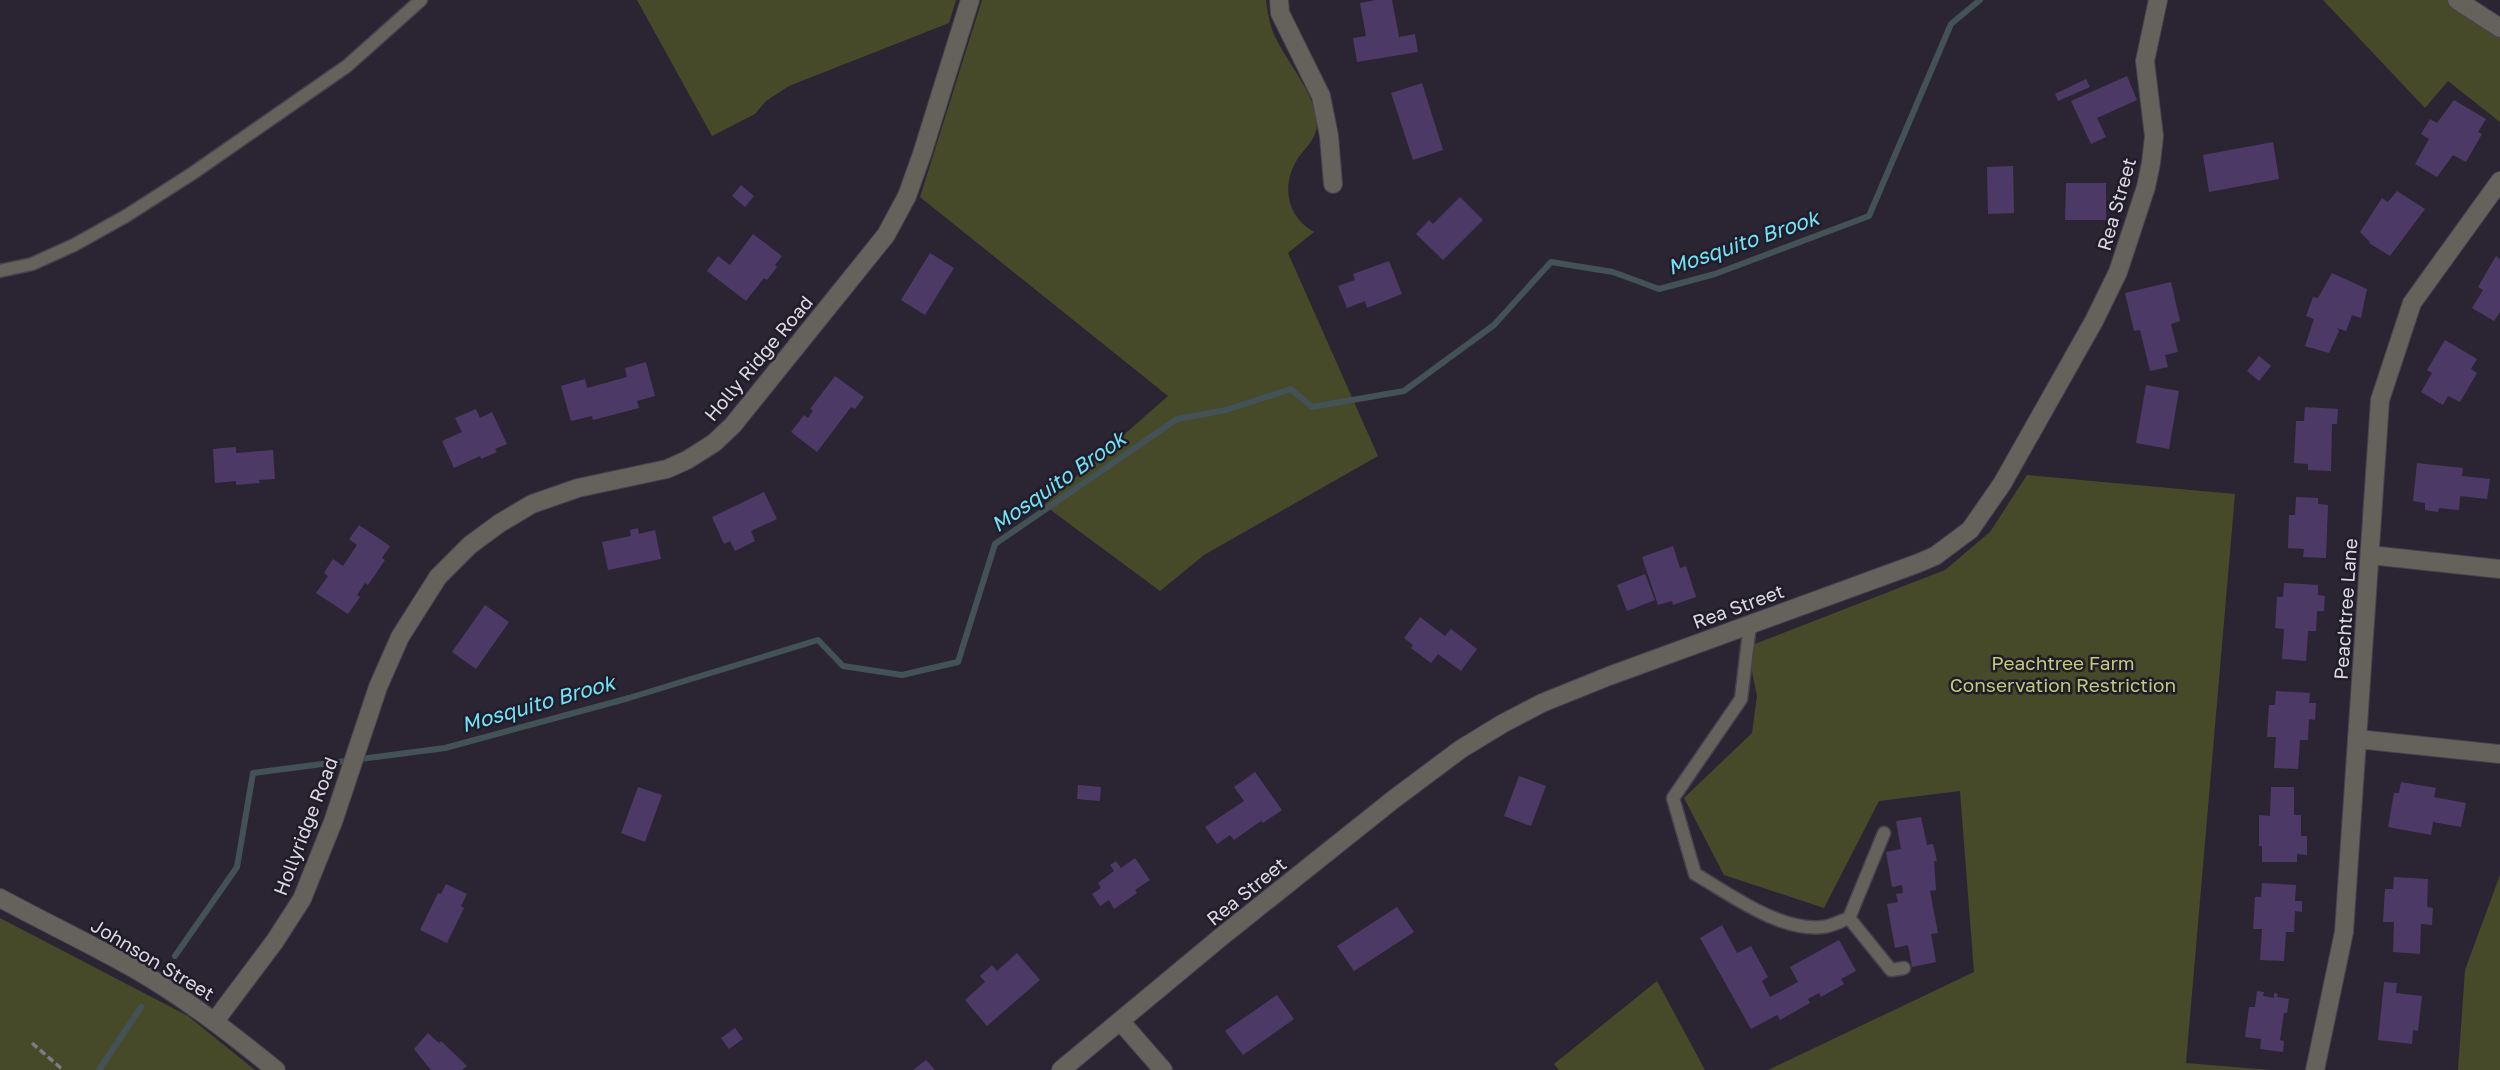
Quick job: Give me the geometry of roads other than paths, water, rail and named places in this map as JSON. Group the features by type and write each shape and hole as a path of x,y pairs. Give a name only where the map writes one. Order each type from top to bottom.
{"street":[{"name":"Holly Ridge Road","path":"358,746 378,687 400,637 438,576 470,545 500,523 532,504 554,495 667,469 687,460 714,443 733,425 784,364 886,235 901,206 922,155 970,0"},
{"path":"1279,0 1280,13 1321,96 1329,136 1332,184"},
{"name":"Rea Street","path":"1061,1070 1232,928 1461,749 1542,703 1750,624 1882,578 1935,556 1970,530 2002,484 2119,272 2146,187 2154,136 2146,61 2158,0"},
{"path":"2457,0 2500,28"},
{"name":"Peachtree Lane","path":"2315,1070 2344,932 2380,400 2412,303 2500,181"},
{"path":"2370,555 2500,569"},
{"path":"2357,738 2500,754"},
{"name":"Hollyridge Road","path":"215,1021 275,942 302,899 358,746"},
{"name":"Johnson Street","path":"0,898 134,968 215,1021 276,1070"},
{"path":"1121,1022 1163,1070"}],"lane":[{"path":"0,271 32,264 74,245 126,216 193,173 347,66 421,0"},
{"path":"1750,624 1741,699 1673,798 1695,874 1760,912 1796,925 1824,927 1849,918 1884,833"},
{"path":"1849,918 1891,970 1904,968"}],"waterway":[{"name":"Mosquito Brook","path":"175,956 237,867 253,773 445,748 629,698 818,640 843,666 902,675 958,662 995,544 1177,419 1226,410 1291,389 1312,407 1404,391 1494,325 1551,262 1613,272 1659,289 1715,274 1869,216 1951,24 1980,0"},
{"name":"Mosquito Brook","path":"99,1070 141,1007"}],"park label":[{"name":"Peachtree Farm Conservation Restriction","path":"2063,673"}]}
